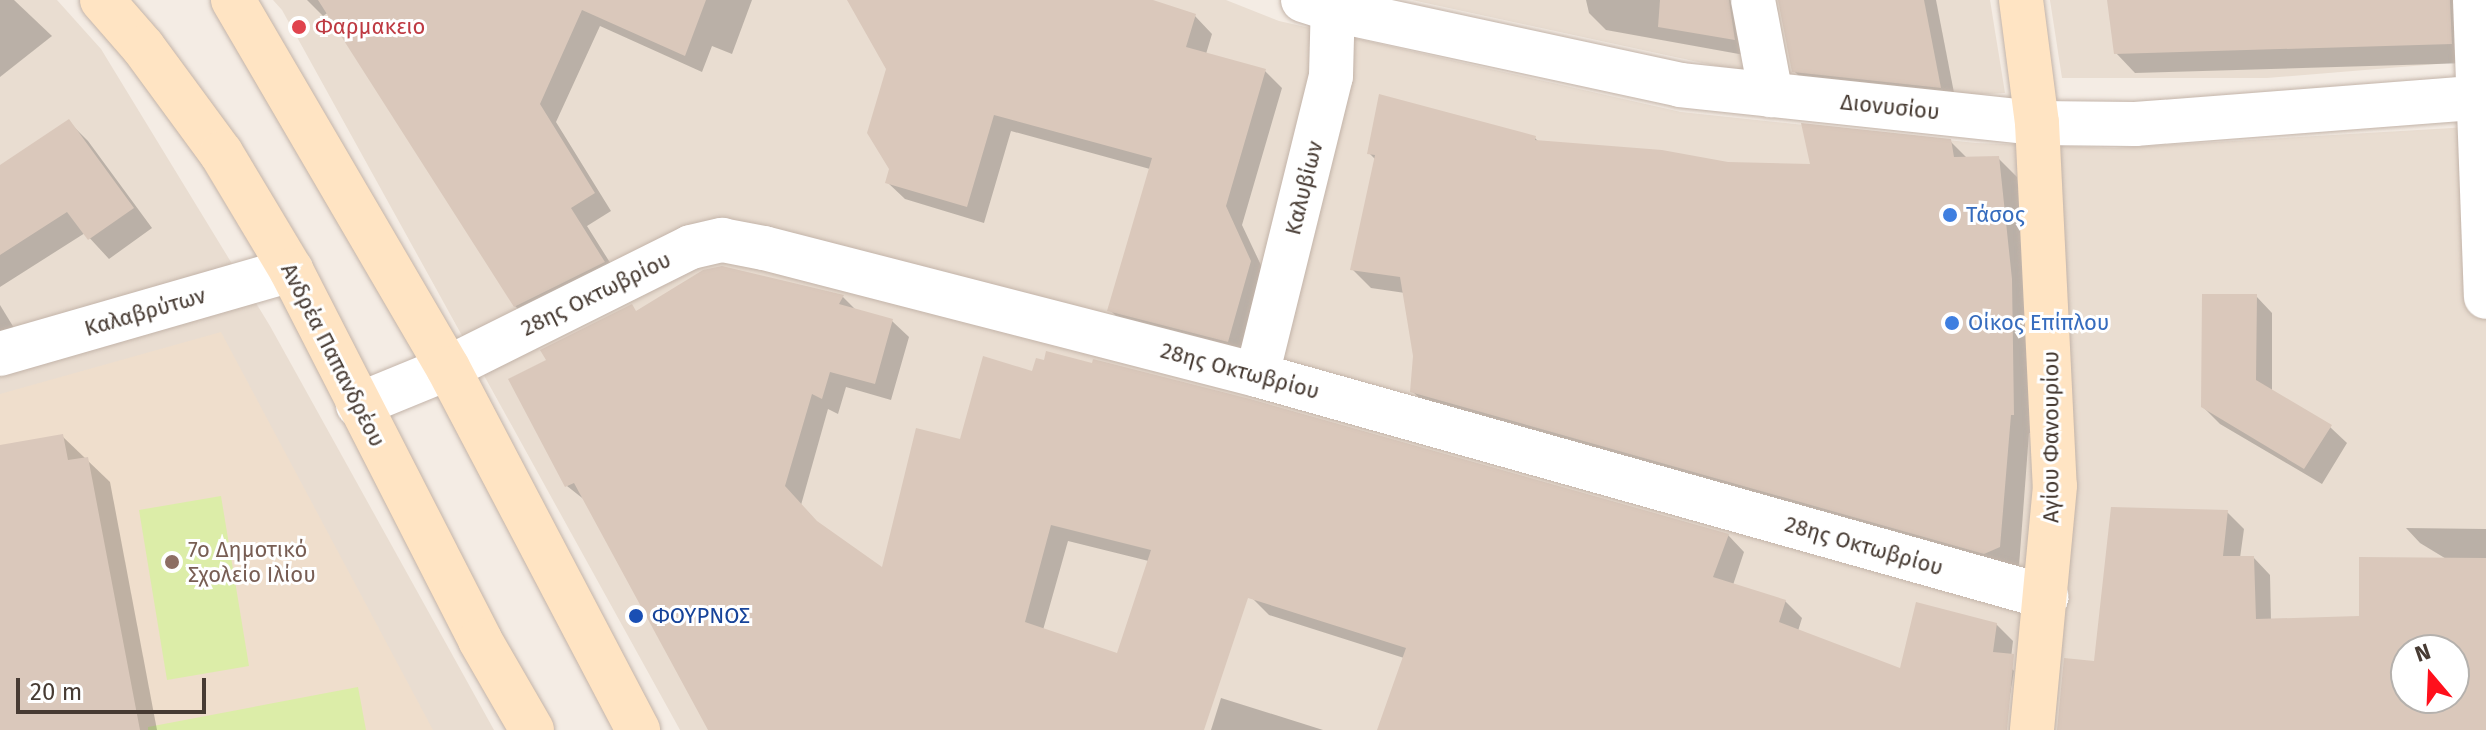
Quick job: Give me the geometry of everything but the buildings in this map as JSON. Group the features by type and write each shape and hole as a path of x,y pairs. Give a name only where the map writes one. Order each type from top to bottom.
{"main road":[{"name":"Ανδρέα Παπανδρέου","path":"102,0 143,47 221,153 291,270 480,640 532,730"},
{"path":"233,0 296,102 448,368 570,595 638,730"},
{"name":"Αγίου Φανουρίου","path":"2021,0 2037,123 2055,486 2032,730"}],"street":[{"path":"1753,0 1771,95"},
{"path":"2475,0 2486,297"},
{"name":"Διονυσίου","path":"1323,3 1680,85 2037,123 2135,124 2481,98"},
{"name":"Καλυβίων","path":"1257,375 1331,76 1323,3"},
{"name":"28ης Οκτωβρίου","path":"358,405 448,368 691,247 722,240 1257,375 2046,597"},
{"name":"Καλαβρύτων","path":"0,354 291,270"}],"shaded area":[{"path":"0,0 57,0 101,49 270,326 494,730 0,730"},
{"path":"273,0 1226,0 1279,21 1681,112 1976,143 2114,148 2486,126 2486,730 680,730 282,10"},
{"path":"1412,0 1990,0 2005,93 1955,96 1790,82"},
{"path":"2050,0 2486,0 2486,60 2267,78 2062,78"},
{"name":"7ο Δημοτικό Σχολείο Ιλίου","path":"221,332 433,730 0,730 0,394"}],"green space":[{"path":"221,496 249,666 167,680 139,510"},
{"path":"358,687 366,730 148,730 148,727"}],"place":[{"name":"Φαρμακειο","path":"299,27"},
{"name":"Τάσος","path":"1950,215"},
{"name":"Οίκος Επίπλου","path":"1952,323"},
{"name":"7ο Δημοτικό Σχολείο Ιλίου","path":"172,562"},
{"name":"ΦΟΥΡΝΟΣ","path":"636,616"}]}
